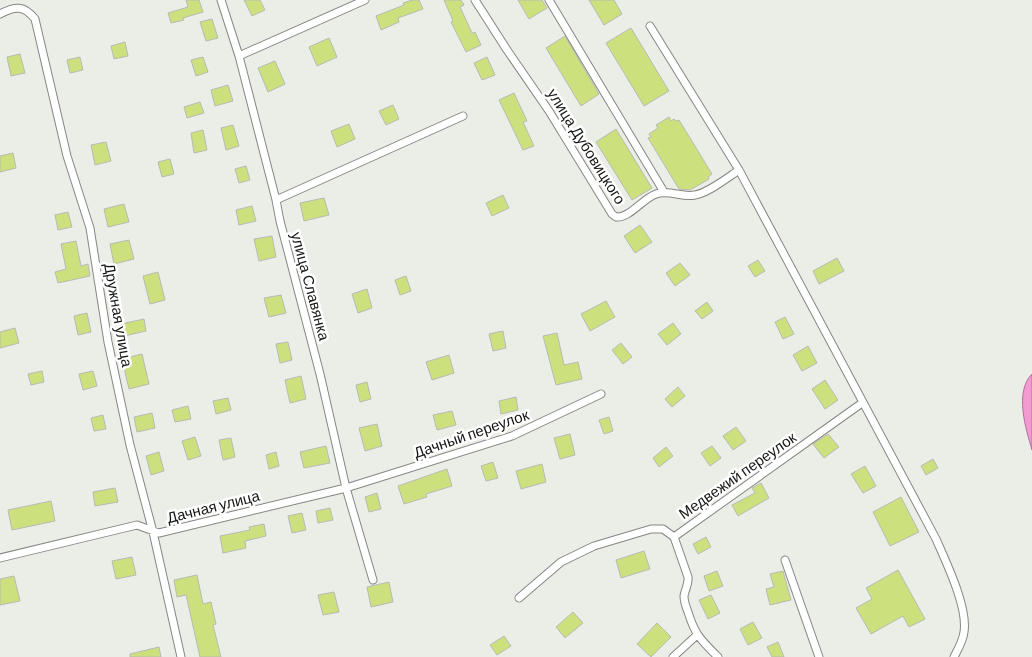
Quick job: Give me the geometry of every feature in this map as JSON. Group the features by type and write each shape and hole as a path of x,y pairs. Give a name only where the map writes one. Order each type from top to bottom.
{"street":[{"name":"улица Славянка","path":"221,0 240,56 320,374 346,488 373,580"},
{"path":"240,56 365,0"},
{"name":"улица Дубовицкого","path":"475,0 549,111 612,214 620,217 650,197 664,192"},
{"path":"549,0 664,192 694,196 739,170"},
{"name":"Дружная улица","path":"0,14 14,8 24,9 30,12 36,19 68,156 90,228 108,342 130,445 153,532 182,657"},
{"path":"650,26 739,170 936,539 952,575 965,621 963,638 954,657"},
{"path":"276,200 463,116"},
{"name":"Дачный переулок","path":"346,488 512,436 601,394"},
{"name":"Медвежий переулок","path":"519,598 560,562 594,546 652,529 663,528 674,537 862,403"},
{"name":"Дачная улица","path":"0,558 137,525 160,533 346,488"},
{"path":"674,537 688,577 684,596 693,629 697,636 718,657"},
{"path":"785,560 819,657"},
{"path":"674,657 697,636"}],"shaded area":[{"path":"1032,374 1032,450 1023,411 1023,400 1027,382"}],"building":[{"path":"186,0 199,0 203,12 171,23 168,13 188,7"},
{"path":"244,0 260,0 265,10 252,16"},
{"path":"412,0 419,0 423,9 398,18 399,22 381,30 376,16"},
{"path":"444,0 461,0 464,5 460,7 472,33 475,32 481,45 466,52 451,22 453,21"},
{"path":"518,0 542,0 547,8 529,19"},
{"path":"589,0 614,0 622,14 604,25"},
{"path":"212,19 218,38 206,41 200,22"},
{"path":"631,28 669,91 644,106 606,43"},
{"path":"565,36 599,94 581,106 546,48"},
{"path":"329,38 337,57 317,66 309,47"},
{"path":"125,42 128,56 114,59 111,46"},
{"path":"20,54 25,73 11,76 7,57"},
{"path":"80,57 83,70 70,73 67,60"},
{"path":"203,57 208,72 196,76 191,60"},
{"path":"487,57 495,75 482,80 474,63"},
{"path":"275,61 285,84 268,92 258,68"},
{"path":"228,85 233,101 215,106 211,90"},
{"path":"514,93 527,121 523,122 534,146 523,150 499,100"},
{"path":"200,102 204,113 187,118 184,107"},
{"path":"393,105 399,119 386,125 379,111"},
{"path":"669,117 671,121 674,119 676,121 679,120 712,174 708,177 709,179 690,190 679,189 648,138 651,137 649,134 658,128 656,125"},
{"path":"349,124 355,139 337,147 331,131"},
{"path":"233,125 239,146 226,150 221,128"},
{"path":"616,129 652,188 632,200 596,142"},
{"path":"203,130 207,150 194,153 191,133"},
{"path":"106,142 111,161 95,165 91,145"},
{"path":"13,153 16,168 0,172 0,156"},
{"path":"170,159 174,174 162,177 158,162"},
{"path":"246,166 250,180 239,183 235,169"},
{"path":"503,195 509,208 492,216 486,203"},
{"path":"324,198 329,215 304,221 300,203"},
{"path":"124,204 129,222 108,227 104,209"},
{"path":"252,206 256,221 239,225 236,210"},
{"path":"68,212 72,227 58,230 55,215"},
{"path":"640,225 652,242 635,253 624,236"},
{"path":"272,236 276,257 259,261 254,239"},
{"path":"129,240 134,259 114,264 110,244"},
{"path":"76,241 81,266 88,264 90,276 58,283 55,272 66,269 61,244"},
{"path":"837,258 844,271 819,284 813,271"},
{"path":"758,260 765,271 755,277 748,266"},
{"path":"680,263 690,275 675,286 666,273"},
{"path":"158,272 165,300 150,304 143,276"},
{"path":"406,276 411,291 400,295 395,280"},
{"path":"367,289 372,308 358,313 352,294"},
{"path":"281,295 286,313 269,317 264,298"},
{"path":"606,301 615,317 590,331 581,314"},
{"path":"707,302 713,311 702,319 695,311"},
{"path":"87,313 91,332 78,335 74,316"},
{"path":"785,317 794,334 783,339 775,322"},
{"path":"144,319 146,331 124,336 121,324"},
{"path":"673,323 681,334 667,345 658,334"},
{"path":"15,328 19,343 0,348 0,332"},
{"path":"503,331 506,348 493,351 489,334"},
{"path":"557,333 564,365 578,362 582,379 556,385 543,336"},
{"path":"288,342 292,360 280,363 276,344"},
{"path":"621,343 632,357 623,364 612,350"},
{"path":"808,346 817,363 802,371 793,355"},
{"path":"142,354 149,384 129,389 122,359"},
{"path":"449,355 454,373 432,380 426,362"},
{"path":"42,371 44,382 31,385 28,374"},
{"path":"93,371 97,386 83,390 79,374"},
{"path":"301,376 306,399 290,403 285,380"},
{"path":"825,380 838,400 825,409 812,389"},
{"path":"367,382 371,399 360,402 356,385"},
{"path":"678,387 685,396 672,407 665,399"},
{"path":"516,397 518,410 501,414 499,401"},
{"path":"228,398 231,410 216,414 213,401"},
{"path":"188,406 191,419 175,422 172,410"},
{"path":"452,411 456,425 437,430 433,415"},
{"path":"152,413 155,428 137,432 134,417"},
{"path":"103,415 106,429 94,431 91,418"},
{"path":"609,417 613,431 604,434 599,420"},
{"path":"377,424 382,446 365,451 359,428"},
{"path":"736,427 746,441 733,450 723,436"},
{"path":"570,434 575,455 560,459 554,438"},
{"path":"828,434 839,447 824,458 813,444"},
{"path":"195,437 201,456 188,460 182,441"},
{"path":"231,438 235,457 223,460 219,440"},
{"path":"326,446 330,463 304,468 300,452"},
{"path":"712,446 721,458 710,466 701,453"},
{"path":"666,447 673,456 659,467 653,458"},
{"path":"159,452 164,471 151,475 146,456"},
{"path":"276,452 279,466 269,469 266,455"},
{"path":"933,459 938,468 926,475 921,466"},
{"path":"493,462 498,478 486,481 481,466"},
{"path":"542,464 546,482 521,489 516,471"},
{"path":"865,466 876,486 863,493 851,474"},
{"path":"447,469 452,486 426,494 427,497 404,504 398,486"},
{"path":"761,483 769,498 738,516 732,505 755,493 752,488"},
{"path":"115,488 118,502 95,506 93,492"},
{"path":"377,493 381,509 369,512 365,497"},
{"path":"901,497 919,532 890,546 873,512"},
{"path":"51,501 55,521 12,530 8,510"},
{"path":"330,508 333,520 318,523 316,511"},
{"path":"302,513 306,530 292,533 288,516"},
{"path":"264,524 266,536 245,541 246,548 223,553 220,536 250,530 249,527"},
{"path":"706,537 711,547 698,554 693,544"},
{"path":"644,551 650,569 621,578 616,560"},
{"path":"132,557 136,575 116,579 112,561"},
{"path":"898,570 925,619 909,627 903,616 871,634 856,608 872,599 866,588"},
{"path":"717,571 723,586 709,591 704,576"},
{"path":"783,571 791,600 770,605 766,589 774,587 770,574"},
{"path":"197,575 203,604 211,602 216,624 213,625 221,657 200,657 186,595 177,597 174,580"},
{"path":"14,576 20,601 0,605 0,579"},
{"path":"389,582 393,602 371,607 367,587"},
{"path":"334,592 339,612 323,615 318,595"},
{"path":"711,595 720,613 708,619 699,600"},
{"path":"573,612 583,623 565,638 556,627"},
{"path":"753,622 762,638 748,645 740,629"},
{"path":"657,623 671,637 651,657 637,644"},
{"path":"504,636 511,646 497,655 490,645"},
{"path":"778,642 784,657 772,657 767,647"},
{"path":"159,647 161,657 130,657 130,654"}]}
